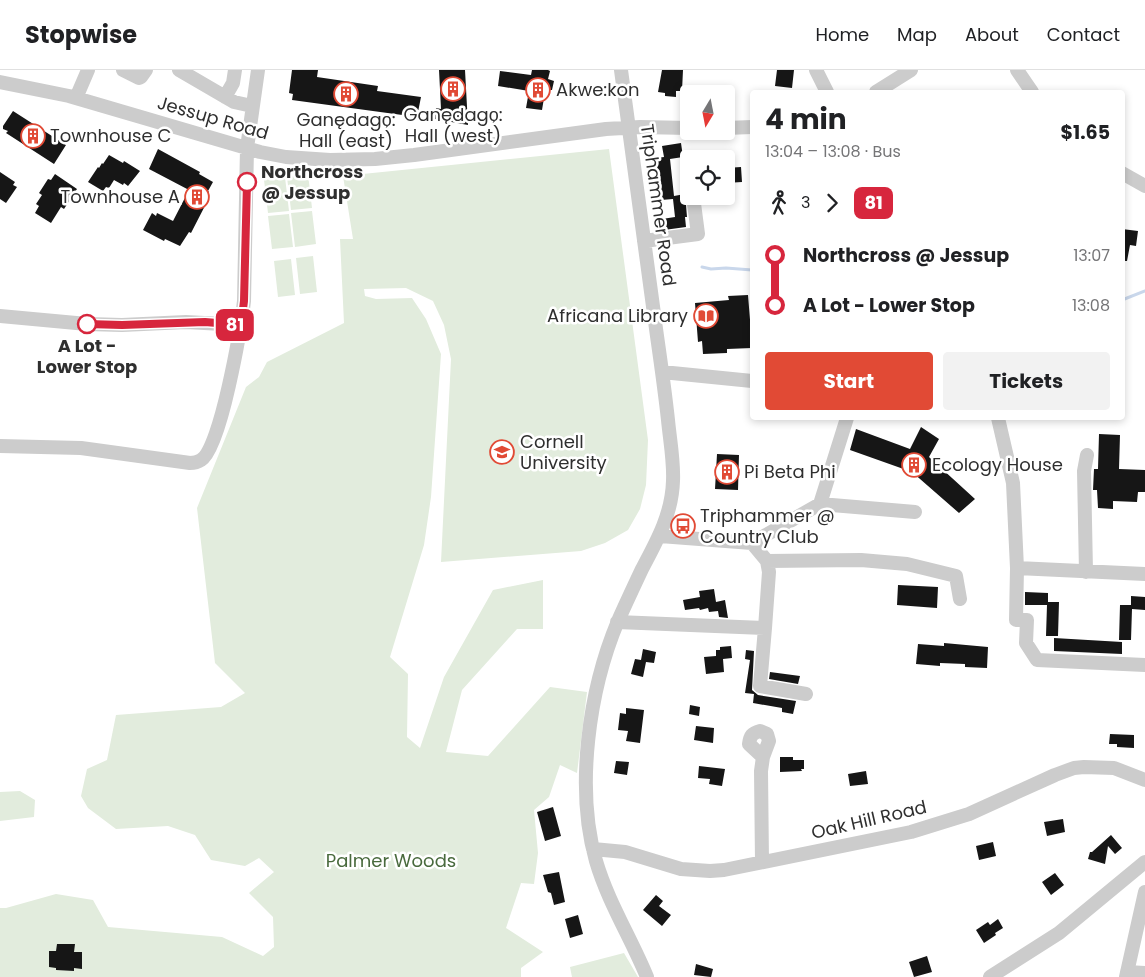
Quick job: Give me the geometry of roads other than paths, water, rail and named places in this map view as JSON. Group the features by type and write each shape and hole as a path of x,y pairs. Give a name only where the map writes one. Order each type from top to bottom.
{"street":[{"path":"76,98 88,70"},
{"path":"123,70 139,78 146,70"},
{"path":"179,70 225,97 238,103 252,106"},
{"path":"225,97 233,82 235,70"},
{"path":"0,446 81,448 190,464 202,460 209,450 215,436 231,379 241,325 244,301 247,148 258,70"},
{"name":"Triphammer Road","path":"621,70 672,450 673,482 668,513 660,536 618,622 604,663 593,708 589,736 585,798 593,849 609,898 647,977"},
{"path":"816,70 826,90"},
{"path":"879,90 911,70"},
{"path":"1017,70 1031,90"},
{"name":"Jessup Road","path":"0,82 76,98 247,148 286,157 330,160 375,159 414,155 606,129 680,128"},
{"path":"735,128 750,128"},
{"path":"1125,175 1145,186"},
{"path":"644,241 698,234 694,205"},
{"path":"0,316 87,324 122,325 205,322 241,325"},
{"path":"662,372 750,381"},
{"path":"820,504 846,420"},
{"path":"998,420 1013,483 1017,568 1016,620 1027,620 1026,643 1036,660 1145,666"},
{"path":"1086,572 1084,471 1087,455"},
{"path":"660,536 752,543 820,504 915,512"},
{"path":"752,543 767,561 769,572 760,686 806,694"},
{"path":"767,561 861,560 907,564 956,576 960,599"},
{"path":"1017,568 1145,574"},
{"path":"618,622 765,628"},
{"path":"762,862 761,771 763,757"},
{"name":"Oak Hill Road","path":"593,849 625,852 681,868 710,871 724,870 911,832 969,814 1074,768 1114,768 1145,780"},
{"path":"990,977 1059,933 1145,862"},
{"path":"1145,892 1126,975 1145,973"}],"waterway":[{"path":"702,267 750,270"},
{"path":"1125,299 1145,291"}],"place":[{"name":"Ganędagǫ: Hall (west)","path":"453,89"},
{"name":"Akwe:kon","path":"538,90"},
{"name":"Ganędagǫ: Hall (east)","path":"346,94"},
{"name":"Townhouse C","path":"33,136"},
{"name":"Northcross @ Jessup","path":"247,182"},
{"name":"Townhouse A","path":"197,197"},
{"name":"Africana Library","path":"706,316"},
{"name":"A Lot - Lower Stop","path":"87,324"},
{"name":"Cornell University","path":"502,452"},
{"name":"Ecology House","path":"914,465"},
{"name":"Pi Beta Phi","path":"727,472"},
{"name":"Triphammer @ Country Club","path":"683,526"}],"park label":[{"name":"Palmer Woods","path":"391,861"}]}
